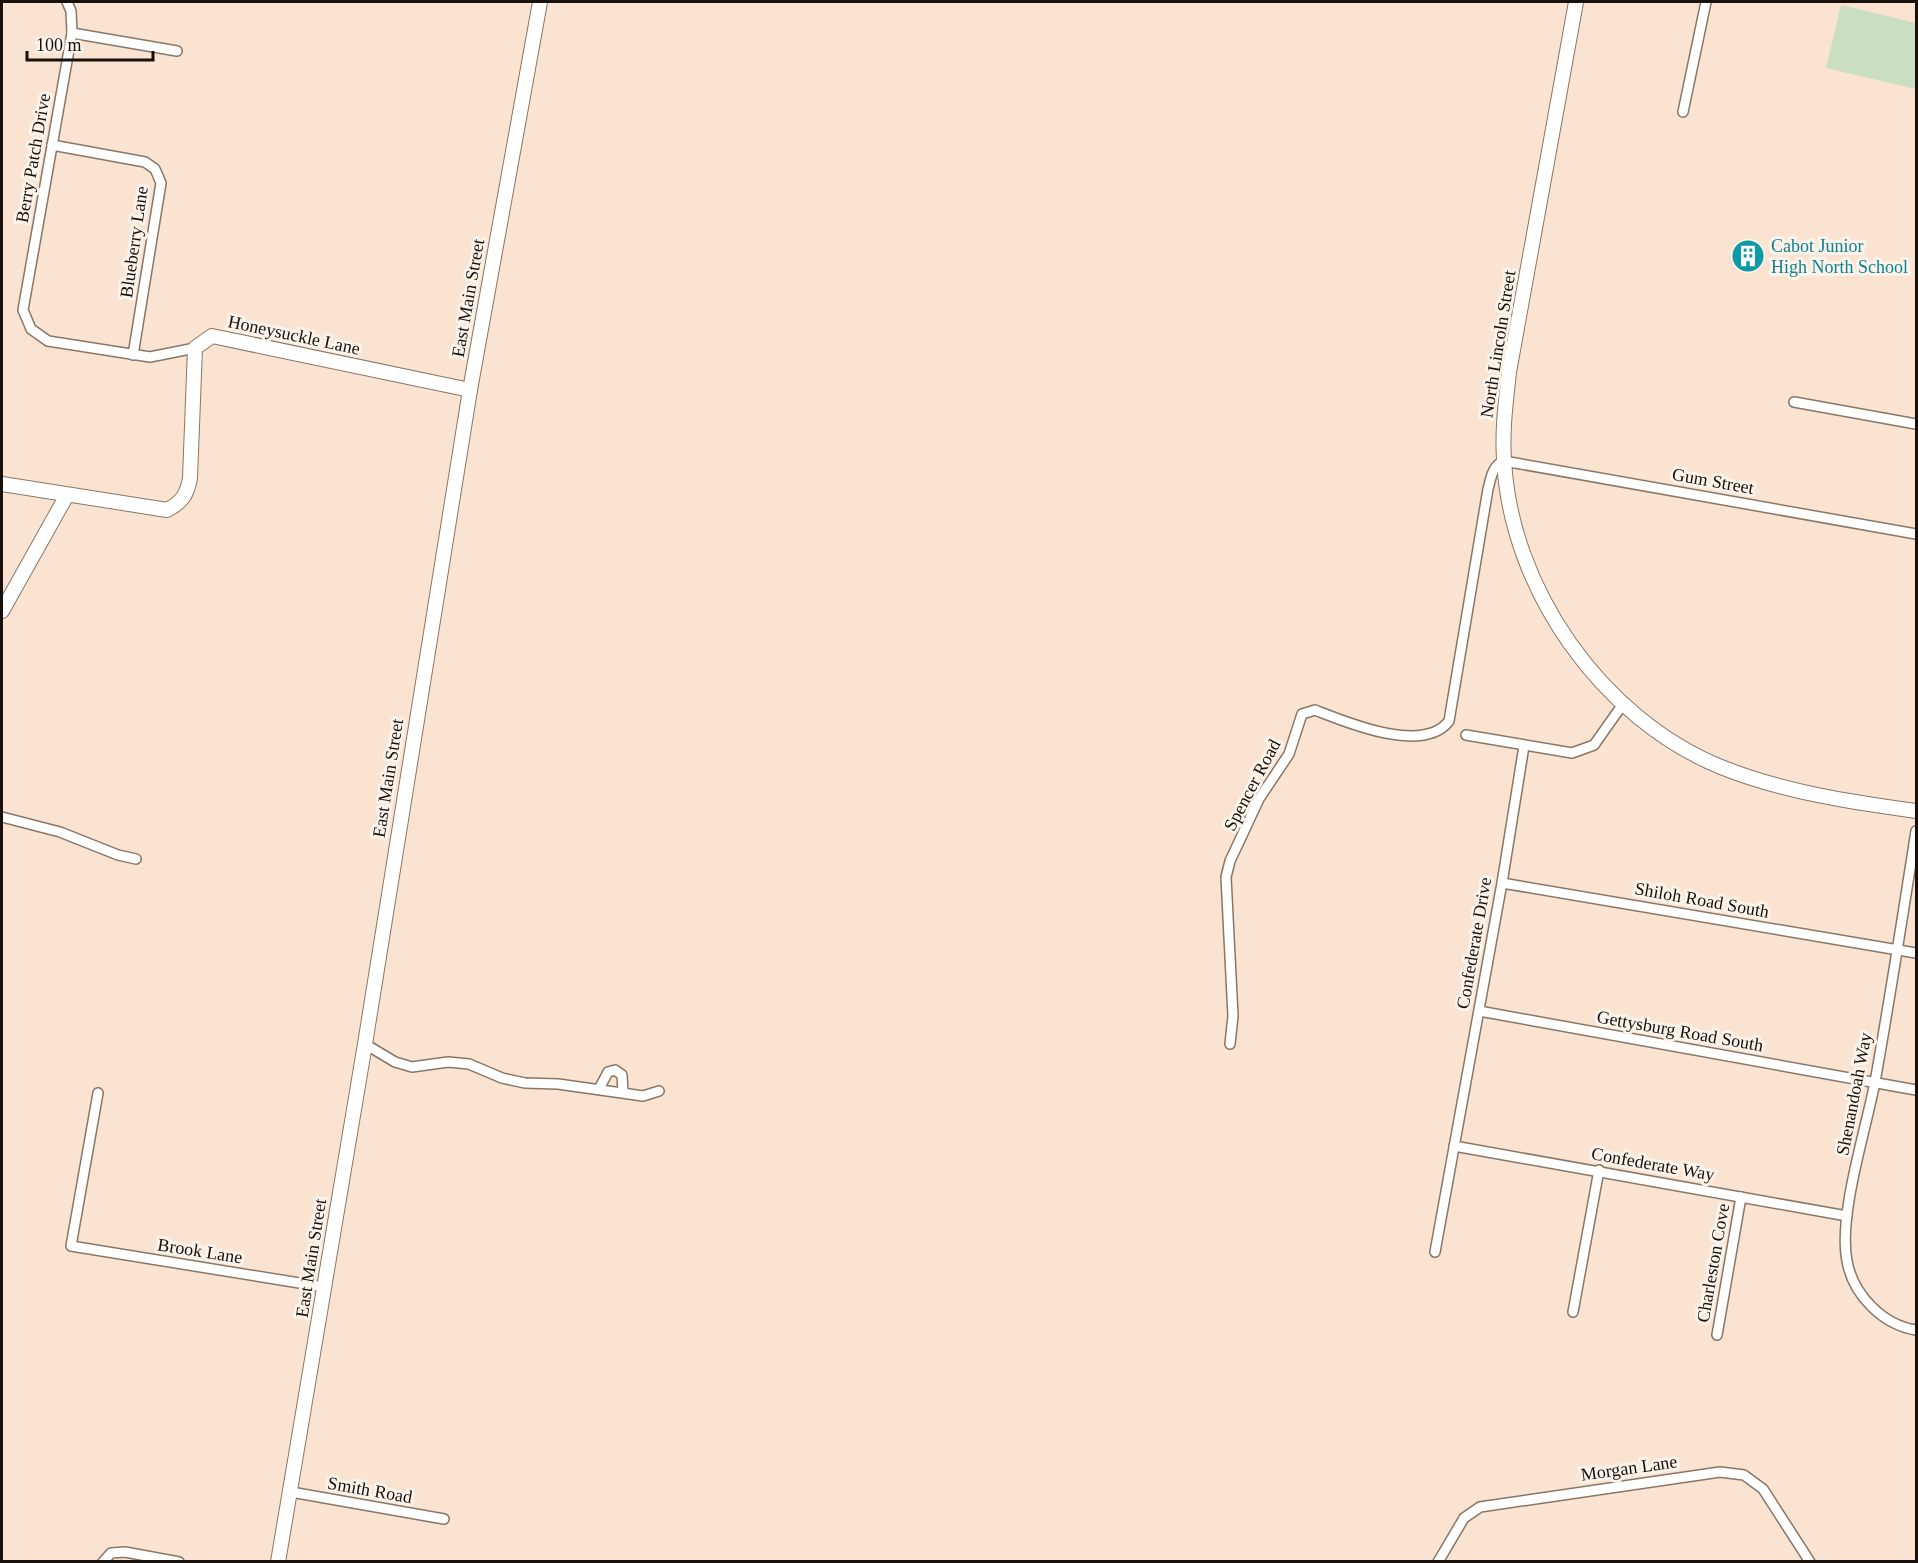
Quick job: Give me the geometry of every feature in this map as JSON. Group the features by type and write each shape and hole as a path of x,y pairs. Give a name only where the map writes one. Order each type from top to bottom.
{"street":[{"name":"Berry Patch Drive","path":"67,2 71,10 72,33 23,310 32,329 48,341 150,357 195,348"},
{"name":"East Main Street","path":"278,1562 365,1044 470,390 540,2"},
{"name":"North Lincoln Street","path":"1576,2 1509,372 1504,417 1504,460 1520,541 1539,589 1570,644 1623,705 1667,738 1721,767 1779,787 1917,811"},
{"path":"1683,112 1706,2"},
{"path":"72,33 177,51"},
{"name":"Blueberry Lane","path":"52,145 145,162 155,169 161,183 133,355"},
{"name":"Honeysuckle Lane","path":"195,348 212,336 470,390"},
{"path":"2,484 167,510 180,504 188,492 190,478 195,348"},
{"path":"1794,402 1917,424"},
{"name":"Gum Street","path":"1504,460 1917,534"},
{"name":"Spencer Road","path":"1230,1044 1233,1016 1225,890 1230,861 1242,835 1259,800 1289,754 1302,714 1315,710 1358,728 1391,734 1426,735 1445,727 1449,721 1488,489 1493,470 1504,460"},
{"path":"2,611 67,495"},
{"path":"1466,735 1572,753 1593,745 1623,705"},
{"name":"Confederate Drive","path":"1434,1252 1502,883 1524,746"},
{"path":"2,817 60,832 118,855 136,859"},
{"name":"Shenandoah Way","path":"1917,831 1875,1083 1847,1216 1847,1261 1858,1289 1876,1313 1905,1328 1917,1330"},
{"name":"Shiloh Road South","path":"1502,883 1917,953"},
{"name":"Gettysburg Road South","path":"1479,1011 1917,1090"},
{"path":"365,1044 395,1062 412,1067 448,1062 469,1064 502,1078 525,1083 599,1089 644,1096 659,1091"},
{"path":"599,1089 608,1071 615,1070 622,1075 623,1092"},
{"name":"Brook Lane","path":"98,1092 71,1246 324,1287"},
{"name":"Confederate Way","path":"1454,1146 1847,1216"},
{"path":"1573,1312 1599,1170"},
{"name":"Charleston Cove","path":"1717,1335 1741,1197"},
{"name":"Morgan Lane","path":"1438,1562 1464,1518 1480,1507 1720,1472 1744,1475 1763,1489 1810,1562"},
{"name":"Smith Road","path":"291,1492 444,1519"},
{"path":"103,1562 111,1553 125,1552 179,1562"}],"green space":[{"path":"1841,5 1916,23 1916,89 1826,68"}],"place":[{"name":"Cabot Junior High North School","path":"1748,256"}]}
